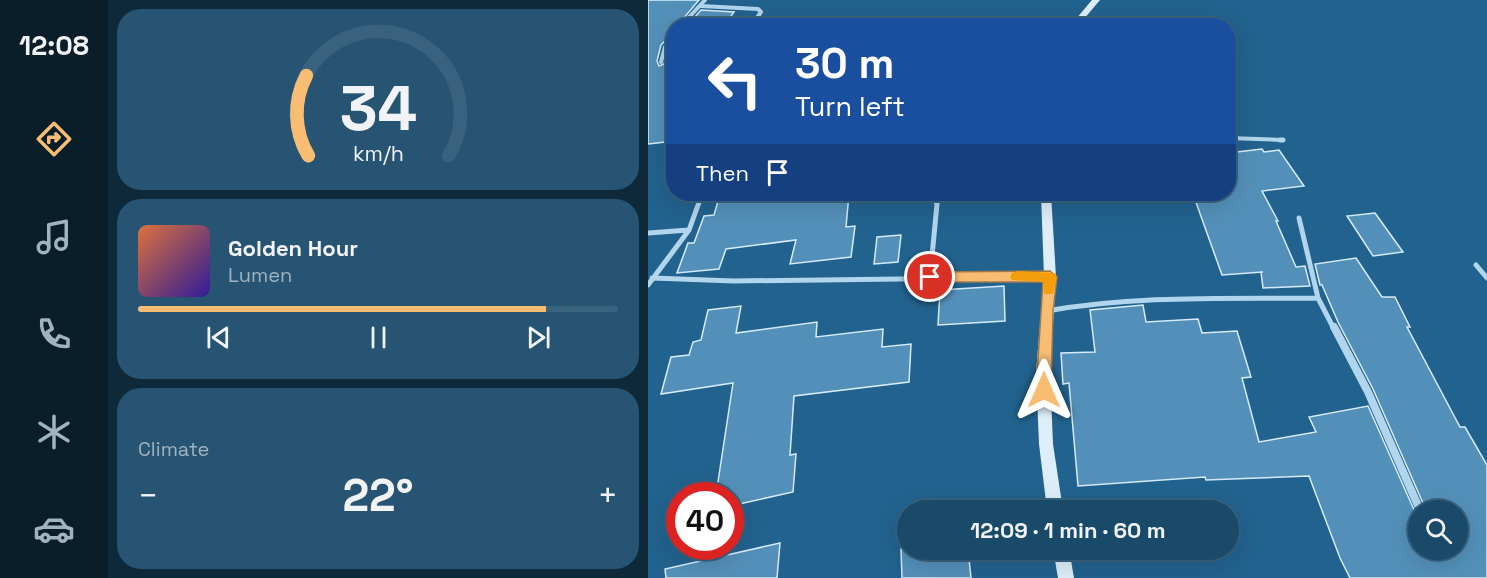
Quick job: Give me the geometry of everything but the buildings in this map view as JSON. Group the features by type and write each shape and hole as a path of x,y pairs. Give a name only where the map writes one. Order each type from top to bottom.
{"street":[{"path":"689,18 705,0"},
{"path":"1080,18 1096,0"},
{"path":"700,6 758,9 761,12 757,18"},
{"path":"661,62 666,46"},
{"path":"1236,138 1283,140"},
{"path":"648,285 688,230 699,201"},
{"path":"930,277 937,204 935,201"},
{"path":"1046,201 1050,277 1043,382 1054,500"},
{"path":"1299,218 1318,298 1368,392 1416,500"},
{"path":"648,233 688,230"},
{"path":"1476,265 1487,278"},
{"path":"652,278 734,281 1050,277"},
{"path":"1046,311 1076,305 1151,300 1318,298"},
{"path":"1063,560 1066,578"}],"slow traffic":[{"path":"1017,277 1050,277 1048,290"}],"route":[{"path":"930,277 1050,277 1046,311 1044,390"}]}
